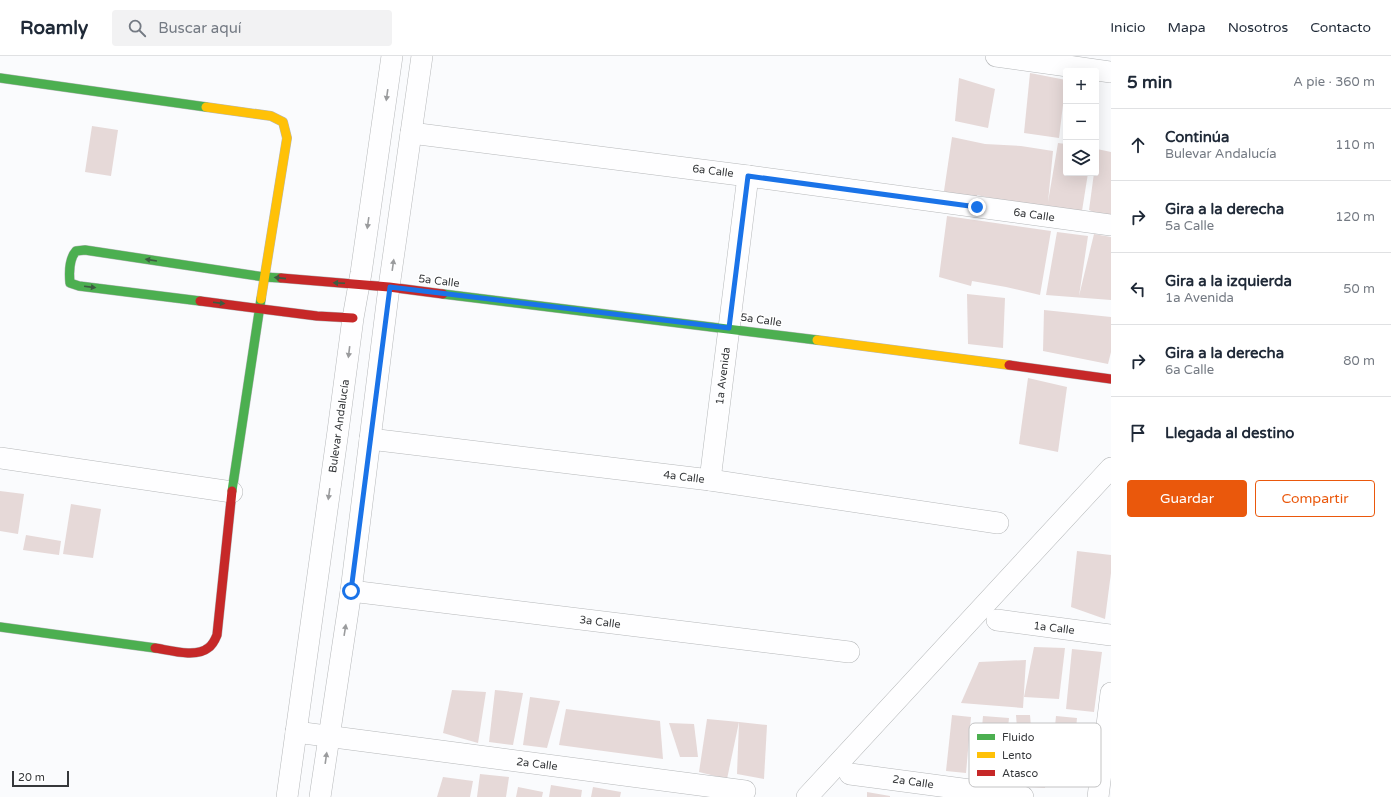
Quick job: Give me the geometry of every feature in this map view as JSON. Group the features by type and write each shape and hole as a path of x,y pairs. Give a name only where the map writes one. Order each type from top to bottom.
{"street":[{"name":"Bulevar Andalucía","path":"287,797 353,318 392,56"},
{"path":"320,797 351,591 390,287 422,56"},
{"path":"996,56 1111,72"},
{"path":"0,78 270,116 283,122 287,138 264,277 232,492 217,635 213,645 204,651 190,653 0,627"},
{"name":"6a Calle","path":"411,132 1111,225"},
{"name":"1a Avenida","path":"710,480 748,176"},
{"name":"5a Calle","path":"260,308 79,286 70,283 68,275 72,255 76,251 85,250 264,277 390,287 729,328 1111,379"},
{"path":"260,308 317,316 353,318"},
{"name":"4a Calle","path":"370,438 710,480 998,523"},
{"path":"0,458 232,492"},
{"path":"807,797 1111,468"},
{"name":"3a Calle","path":"351,591 848,652"},
{"name":"1a Calle","path":"997,620 1111,635"},
{"path":"1101,773 1111,694"},
{"name":"2a Calle","path":"296,732 744,791"},
{"name":"2a Calle","path":"850,774 1023,797"},
{"path":"1098,797 1099,787"}],"building":[{"path":"1030,73 1063,79 1063,105 1059,138 1024,133"},
{"path":"959,78 995,89 988,128 955,121"},
{"path":"92,126 118,130 111,176 85,172"},
{"path":"952,137 985,144 1021,146 1053,151 1048,202 1058,143 1063,144 1063,176 1088,176 1082,211 1013,203 977,195 976,205 944,191"},
{"path":"1099,149 1111,152 1111,220 1089,210 1094,176 1099,176"},
{"path":"947,216 1051,231 1040,295 972,281 971,286 939,277"},
{"path":"1057,232 1088,236 1079,296 1094,234 1111,237 1111,300 1046,295"},
{"path":"967,294 1005,298 1003,348 968,344"},
{"path":"1044,310 1111,317 1111,352 1108,364 1043,351"},
{"path":"1028,378 1067,387 1058,452 1019,444"},
{"path":"0,491 24,494 18,534 0,531"},
{"path":"71,504 101,509 93,558 63,554"},
{"path":"26,535 61,541 59,555 23,550"},
{"path":"1077,551 1111,555 1111,573 1105,619 1071,607"},
{"path":"1034,647 1065,648 1059,699 1024,697"},
{"path":"1072,649 1102,652 1094,712 1066,709"},
{"path":"1026,660 1023,708 961,703 979,662"},
{"path":"452,690 486,692 478,743 443,733"},
{"path":"495,690 523,693 513,745 489,742"},
{"path":"530,697 560,701 547,748 523,745"},
{"path":"566,709 660,721 663,759 559,745"},
{"path":"952,715 971,717 970,723 969,723 966,773 946,771"},
{"path":"1016,715 1030,715 1031,723 1017,723"},
{"path":"983,716 1009,718 1008,723 982,723"},
{"path":"1056,716 1077,718 1077,723 1055,723"},
{"path":"707,719 739,722 727,779 699,772"},
{"path":"739,722 767,725 764,779 737,774"},
{"path":"669,723 694,724 698,757 680,757"},
{"path":"480,774 509,777 506,797 477,797"},
{"path":"443,777 473,781 470,797 437,797"},
{"path":"551,785 582,790 581,797 549,797"},
{"path":"518,787 543,792 542,797 516,797"},
{"path":"593,787 621,792 620,797 591,797"},
{"path":"867,792 890,796 890,797 867,797"}],"traffic: fast":[{"path":"0,78 206,107"},
{"path":"200,301 79,286 70,283 72,258 76,251 85,250 264,277 281,278"},
{"path":"443,294 817,340"},
{"path":"232,491 261,299"},
{"path":"0,627 155,648"}],"traffic: slow":[{"path":"206,107 271,116 283,122 287,138 261,299"},
{"path":"817,340 1009,365"}],"traffic: jam":[{"path":"281,278 389,287 443,294"},
{"path":"200,301 317,316 353,318"},
{"path":"1009,365 1111,379"},
{"path":"155,648 190,653 203,651 215,641 217,635 232,491"}],"route":[{"path":"351,591 390,287 729,328 748,176 977,207"}]}
